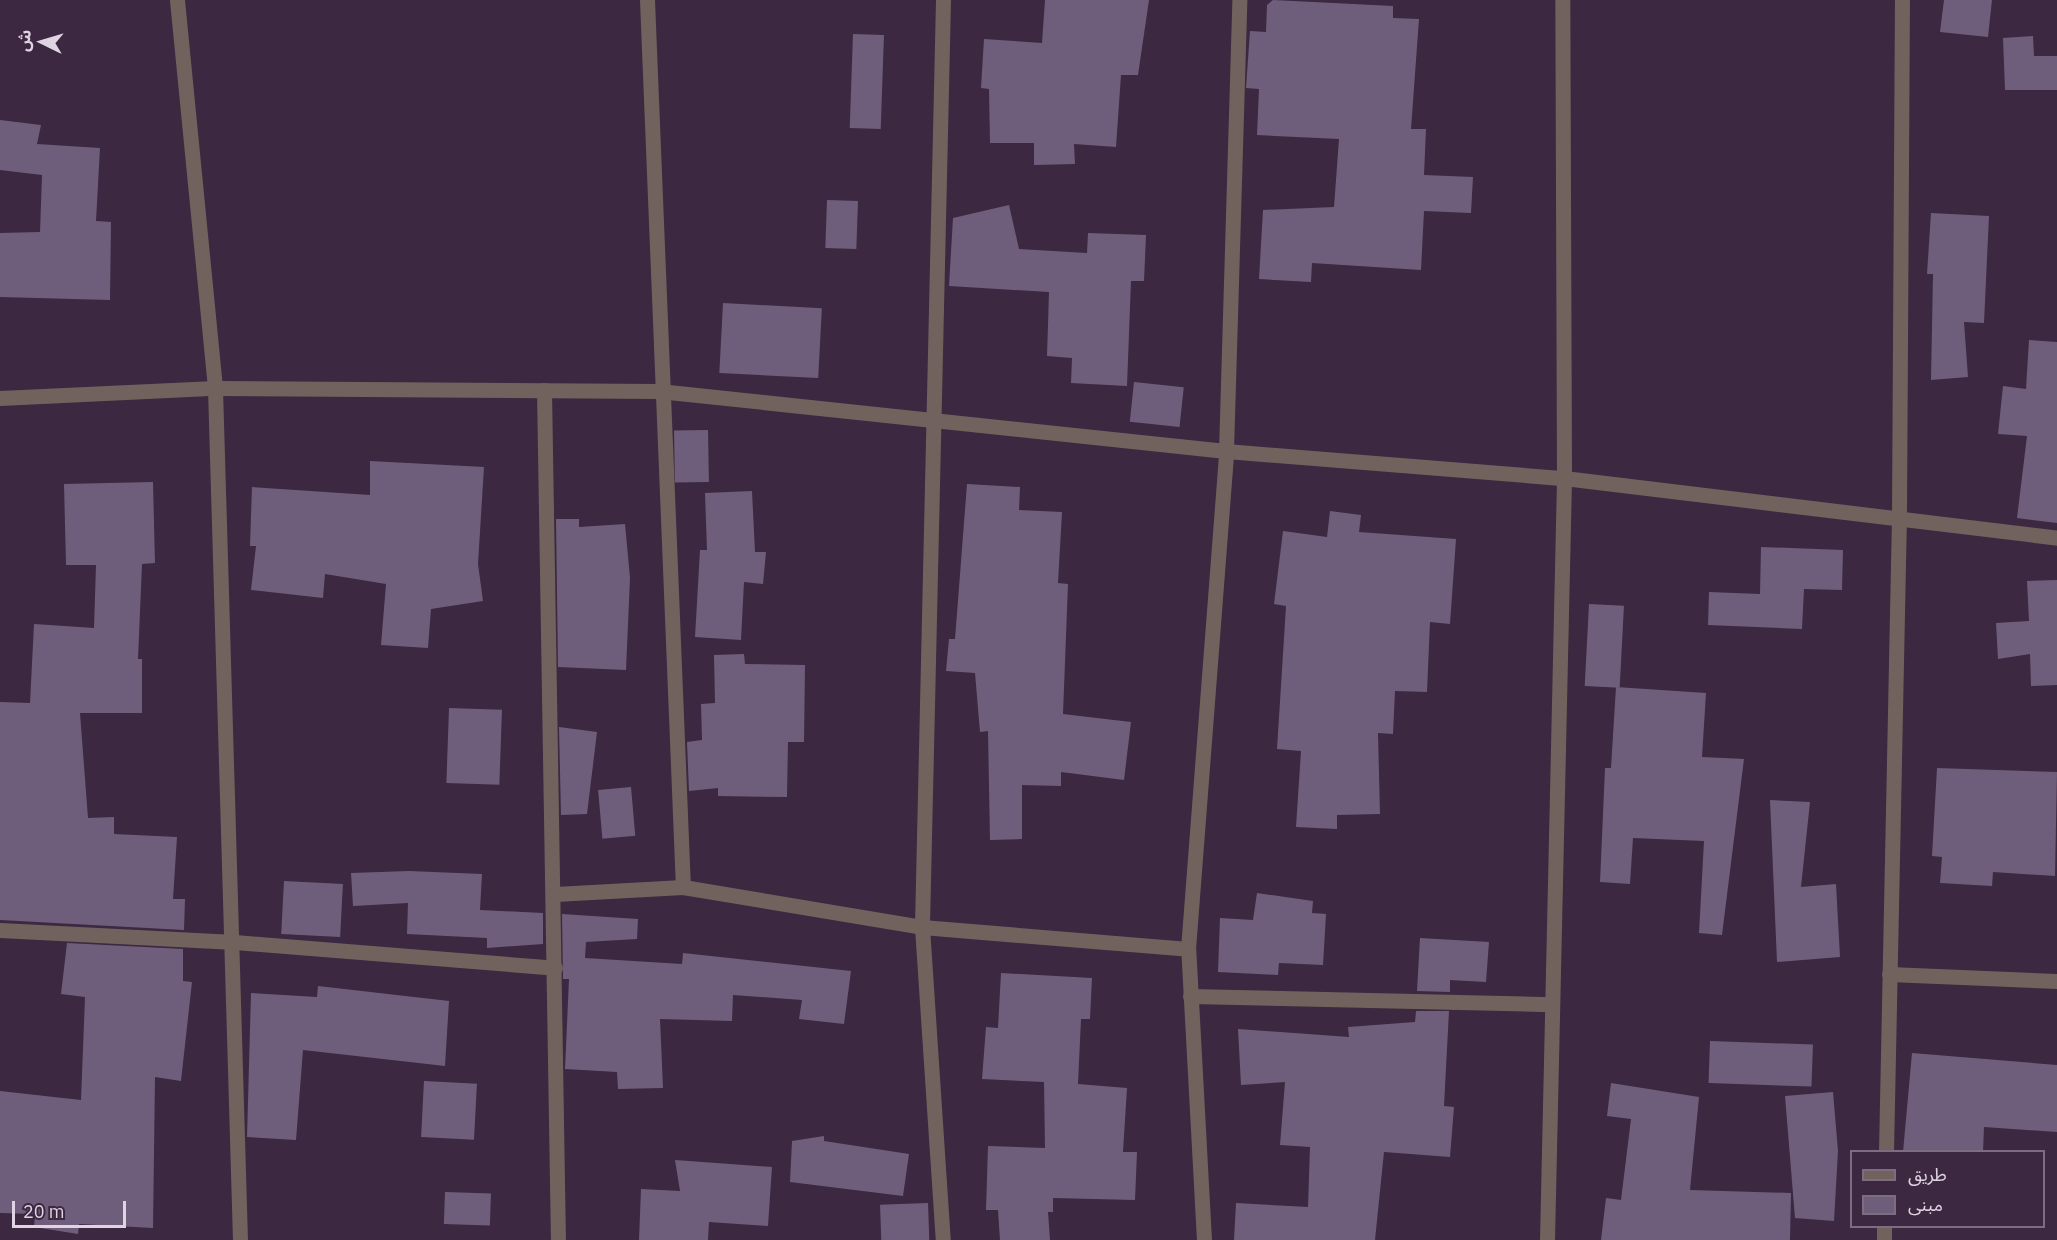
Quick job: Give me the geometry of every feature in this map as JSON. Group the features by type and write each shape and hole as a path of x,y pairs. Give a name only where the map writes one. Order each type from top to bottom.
{"street":[{"path":"177,0 215,388 235,942 240,1240"},
{"path":"647,0 659,391 683,887"},
{"path":"943,0 922,927 943,1240"},
{"path":"1204,1240 1188,949 1226,450 1239,0"},
{"path":"1547,1240 1550,1004 1564,478 1562,0"},
{"path":"1886,1150 1899,515 1902,0"},
{"path":"0,398 215,388 659,391 935,417 1226,450 1564,478 1899,515 2057,538"},
{"path":"544,390 555,894 558,1240"},
{"path":"555,894 683,887 922,927 1188,949"},
{"path":"0,930 235,942 555,968"},
{"path":"1889,974 2057,981"},
{"path":"1190,996 1550,1004"}],"building":[{"path":"1045,0 1149,0 1138,75 1121,75 1116,147 1074,144 1075,164 1034,165 1034,143 990,143 989,89 981,88 984,39 1042,43"},
{"path":"1273,0 1393,6 1393,18 1419,19 1411,129 1426,129 1424,175 1473,177 1471,213 1424,211 1421,270 1312,263 1311,282 1259,279 1263,210 1334,207 1339,139 1257,135 1259,89 1246,88 1250,31 1266,32 1267,5"},
{"path":"1944,0 1992,0 1988,37 1940,32"},
{"path":"853,34 884,35 881,129 850,128"},
{"path":"2033,36 2034,56 2057,56 2057,90 2005,90 2003,38"},
{"path":"0,120 41,125 37,144 100,148 96,221 111,222 110,300 0,297 0,233 40,232 42,175 0,170"},
{"path":"827,200 858,201 856,249 825,248"},
{"path":"1009,205 1019,249 1087,253 1088,233 1146,235 1144,281 1131,281 1127,386 1071,383 1072,358 1047,356 1049,292 949,286 953,218"},
{"path":"1931,213 1989,216 1984,323 1964,322 1968,377 1931,380 1933,274 1927,274"},
{"path":"723,303 822,308 818,378 719,373"},
{"path":"2029,340 2057,342 2057,523 2017,518 2027,436 1998,434 2003,386 2026,389"},
{"path":"1134,382 1184,387 1180,427 1130,422"},
{"path":"708,430 709,482 675,483 674,431"},
{"path":"370,461 484,467 478,564 483,601 431,609 428,648 381,645 386,584 325,574 323,598 251,590 256,546 250,546 252,487 370,495"},
{"path":"153,482 155,563 142,564 138,659 142,659 142,713 80,713 88,818 114,817 114,834 177,837 173,899 185,899 184,930 0,920 0,702 30,703 34,624 94,628 96,565 66,565 64,484"},
{"path":"967,484 1020,487 1019,510 1062,512 1058,583 1068,584 1063,714 1131,722 1124,780 1061,772 1061,786 1022,785 1022,839 990,840 988,731 980,732 975,673 946,671 949,639 955,639"},
{"path":"752,491 755,552 766,552 763,584 744,582 741,640 695,637 700,550 707,550 705,493"},
{"path":"1330,511 1361,515 1359,532 1456,539 1450,624 1430,622 1427,692 1395,691 1393,734 1378,733 1380,814 1337,815 1337,829 1296,827 1301,751 1277,749 1286,606 1274,604 1283,531 1327,537"},
{"path":"556,519 579,519 579,527 625,524 630,578 626,670 558,667"},
{"path":"1761,547 1843,550 1842,590 1804,589 1802,629 1708,625 1709,592 1760,594"},
{"path":"2057,580 2057,685 2031,686 2030,654 1998,659 1996,623 2029,621 2027,581"},
{"path":"1589,604 1624,606 1620,688 1585,686"},
{"path":"744,654 745,664 805,665 804,742 788,742 787,797 718,796 718,788 689,791 687,742 702,740 701,704 715,703 714,655"},
{"path":"1616,687 1706,693 1702,757 1744,759 1722,935 1699,933 1704,841 1633,838 1630,884 1600,882 1605,768 1611,768"},
{"path":"449,708 502,710 499,785 446,783"},
{"path":"559,727 597,732 587,814 561,815"},
{"path":"1937,768 2057,772 2055,876 1993,872 1992,886 1940,883 1942,857 1932,856"},
{"path":"631,787 635,836 602,839 598,790"},
{"path":"1770,800 1810,802 1801,887 1836,884 1840,957 1777,962"},
{"path":"409,871 482,874 480,910 543,913 543,944 487,948 487,938 407,934 408,903 353,906 351,873"},
{"path":"284,881 343,884 340,937 281,934"},
{"path":"1257,893 1313,901 1312,913 1326,914 1323,965 1279,963 1278,975 1218,972 1220,918 1253,920"},
{"path":"562,914 638,919 637,939 586,942 585,958 682,964 683,953 851,971 844,1024 799,1019 802,1000 733,995 732,1021 660,1019 663,1088 618,1089 617,1072 565,1069 569,979 563,979"},
{"path":"1420,938 1489,942 1486,982 1450,980 1450,992 1417,991"},
{"path":"67,943 183,949 183,981 192,982 181,1081 155,1077 153,1228 79,1224 78,1234 34,1227 35,1214 0,1213 0,1091 81,1100 85,997 61,994"},
{"path":"1001,973 1092,978 1090,1019 1081,1019 1078,1084 1127,1088 1123,1152 1137,1152 1135,1200 1053,1198 1053,1212 1048,1212 1050,1240 1000,1240 998,1210 986,1210 988,1146 1045,1148 1044,1082 982,1079 986,1027 998,1028"},
{"path":"318,986 449,1001 445,1066 303,1050 296,1140 247,1137 251,993 317,997"},
{"path":"1416,1011 1449,1011 1444,1106 1454,1107 1450,1157 1384,1152 1375,1240 1234,1240 1236,1203 1308,1207 1310,1147 1280,1145 1285,1082 1241,1085 1238,1029 1349,1037 1348,1027 1415,1022"},
{"path":"1710,1041 1813,1045 1811,1087 1709,1083"},
{"path":"1912,1053 2057,1065 2057,1132 1984,1127 1983,1150 1903,1150"},
{"path":"424,1081 477,1084 474,1140 421,1137"},
{"path":"1611,1083 1699,1097 1690,1190 1791,1193 1790,1240 1601,1240 1606,1198 1621,1200 1631,1119 1607,1116"},
{"path":"1833,1092 1838,1151 1834,1221 1795,1218 1785,1096"},
{"path":"824,1136 824,1141 909,1154 903,1196 790,1182 792,1141"},
{"path":"675,1160 772,1167 768,1226 709,1222 708,1240 639,1240 641,1189 680,1191"},
{"path":"445,1192 491,1194 490,1226 444,1224"},
{"path":"928,1203 929,1240 881,1240 880,1205"}]}
